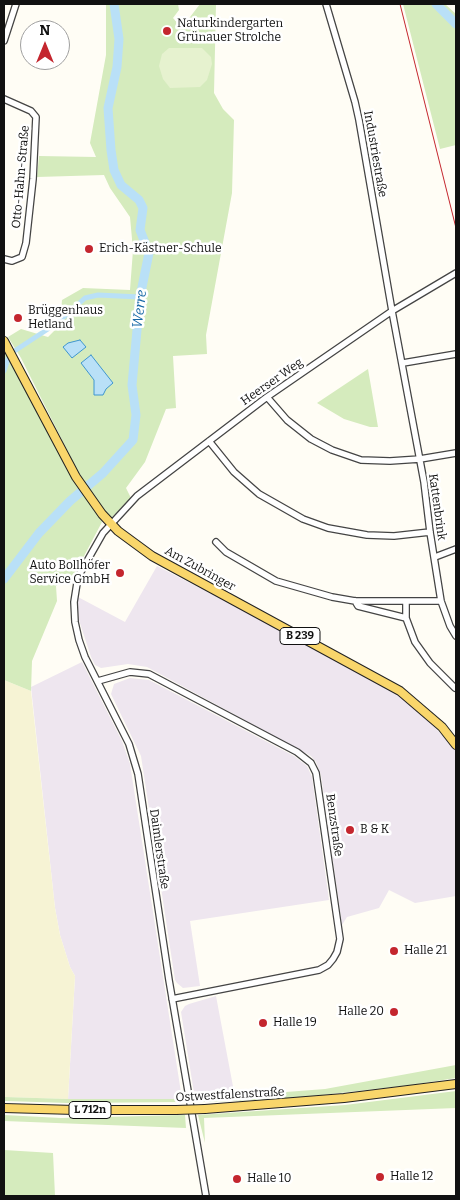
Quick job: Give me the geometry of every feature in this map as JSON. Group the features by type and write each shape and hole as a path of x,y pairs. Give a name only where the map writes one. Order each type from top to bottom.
{"main road":[{"name":"Am Zubringer","path":"4,341 76,477 110,524 152,556 374,675 400,691 442,727 456,745"},
{"name":"Ostwestfalenstraße","path":"4,1108 75,1110 205,1109 344,1098 456,1084"}],"street":[{"path":"4,41 16,4"},
{"name":"Industriestraße","path":"326,4 355,102 392,311"},
{"name":"Otto-Hahn-Straße","path":"4,99 31,111 36,116 31,206 26,242 22,257 12,261 4,259"},
{"name":"Heerser Weg","path":"110,524 137,496 267,397 392,311 456,273"},
{"name":"Kattenbrink","path":"392,311 420,459 442,601 450,626 456,636"},
{"path":"403,363 456,354"},
{"path":"267,397 288,420 311,439 332,450 361,460 420,459"},
{"path":"209,441 234,472 259,494 303,519 328,528 367,535 394,536 430,532"},
{"name":"Kattenbrink","path":"420,459 456,453"},
{"name":"Daimlerstraße","path":"110,524 94,547 78,577 75,592 77,632 86,657 129,744 138,774 172,999 206,1196"},
{"path":"216,542 226,552 276,581 332,597 355,601 442,601"},
{"name":"Kattenbrink","path":"435,557 456,549"},
{"path":"355,601 358,606 406,618"},
{"path":"406,602 406,618 415,642 430,663 454,688"},
{"name":"Benzstraße","path":"98,681 130,672 149,674 298,752 311,763 316,772 340,939 333,959 328,965 319,970 172,999"}],"shaded area":[{"path":"157,566 375,678 414,705 456,750 456,896 415,903 389,890 379,908 347,917 342,925 321,775 316,762 311,756 147,667 128,664 101,668 95,665 78,617 78,597 125,622"},
{"path":"82,662 122,741 130,764 182,1099 68,1099 75,976 70,967 60,935 55,908 31,687"},
{"path":"130,678 149,680 294,756 307,766 312,777 329,900 190,921 200,986 183,988 175,980 141,756 111,694 114,684"},
{"path":"4,680 31,691 55,908 60,935 70,967 75,976 68,1099 4,1097"},
{"path":"216,996 235,1097 195,1099 181,1012 189,1004"}],"green space":[{"path":"106,4 178,4 179,10 173,18 180,26 185,19 187,21 200,4 216,4 214,93 223,109 234,120 232,193 206,335 207,354 173,356 176,408 166,409 145,462 126,488 131,498 110,519 77,470 21,358 8,337 21,329 48,337 60,325 62,300 83,288 130,290 133,250 130,217 110,188 104,175 37,177 39,156 96,157 90,143 106,55"},
{"path":"403,4 445,4 456,14 456,145 440,149"},
{"path":"169,48 202,48 211,57 212,64 207,80 200,87 170,88 163,79 159,66 162,54"},
{"path":"4,349 102,522 74,575 56,586 57,601 32,661 31,691 4,680"},
{"path":"368,369 378,427 370,427 344,419 317,403"},
{"path":"456,1065 456,1078 411,1085 304,1097 195,1102 195,1099 325,1089"},
{"path":"456,1091 456,1108 204,1118 205,1143 198,1115 345,1105"},
{"path":"5,1097 182,1099 183,1102 68,1103 5,1101"},
{"path":"4,1115 61,1118 185,1115 186,1128 4,1121"},
{"path":"4,1150 53,1153 55,1196 4,1196"}],"water":[{"path":"80,340 86,347 72,358 63,347 68,343"},
{"path":"91,355 113,383 106,389 103,395 94,395 94,380 81,363"}],"waterway":[{"name":"Werre","path":"4,579 39,533 70,501 103,473 133,440 136,415 132,385 140,297 149,253 140,230 143,208 139,200 121,185 114,170 111,150 108,108 117,67 119,39 114,4"},
{"path":"436,4 456,24"},
{"path":"16,350 57,323 85,298 98,295 140,297"},
{"path":"4,371 8,359"}],"railway":[{"path":"400,4 456,228"}],"place":[{"name":"Naturkindergarten Grünauer Strolche","path":"167,31"},
{"name":"Erich-Kästner-Schule","path":"89,249"},
{"name":"Brüggenhaus Hetland","path":"18,318"},
{"name":"Auto Bollhöfer Service GmbH","path":"120,573"},
{"name":"B & K","path":"350,830"},
{"name":"Halle 21","path":"394,951"},
{"name":"Halle 20","path":"394,1012"},
{"name":"Halle 19","path":"263,1023"},
{"name":"Halle 12","path":"380,1177"},
{"name":"Halle 10","path":"237,1179"}]}
